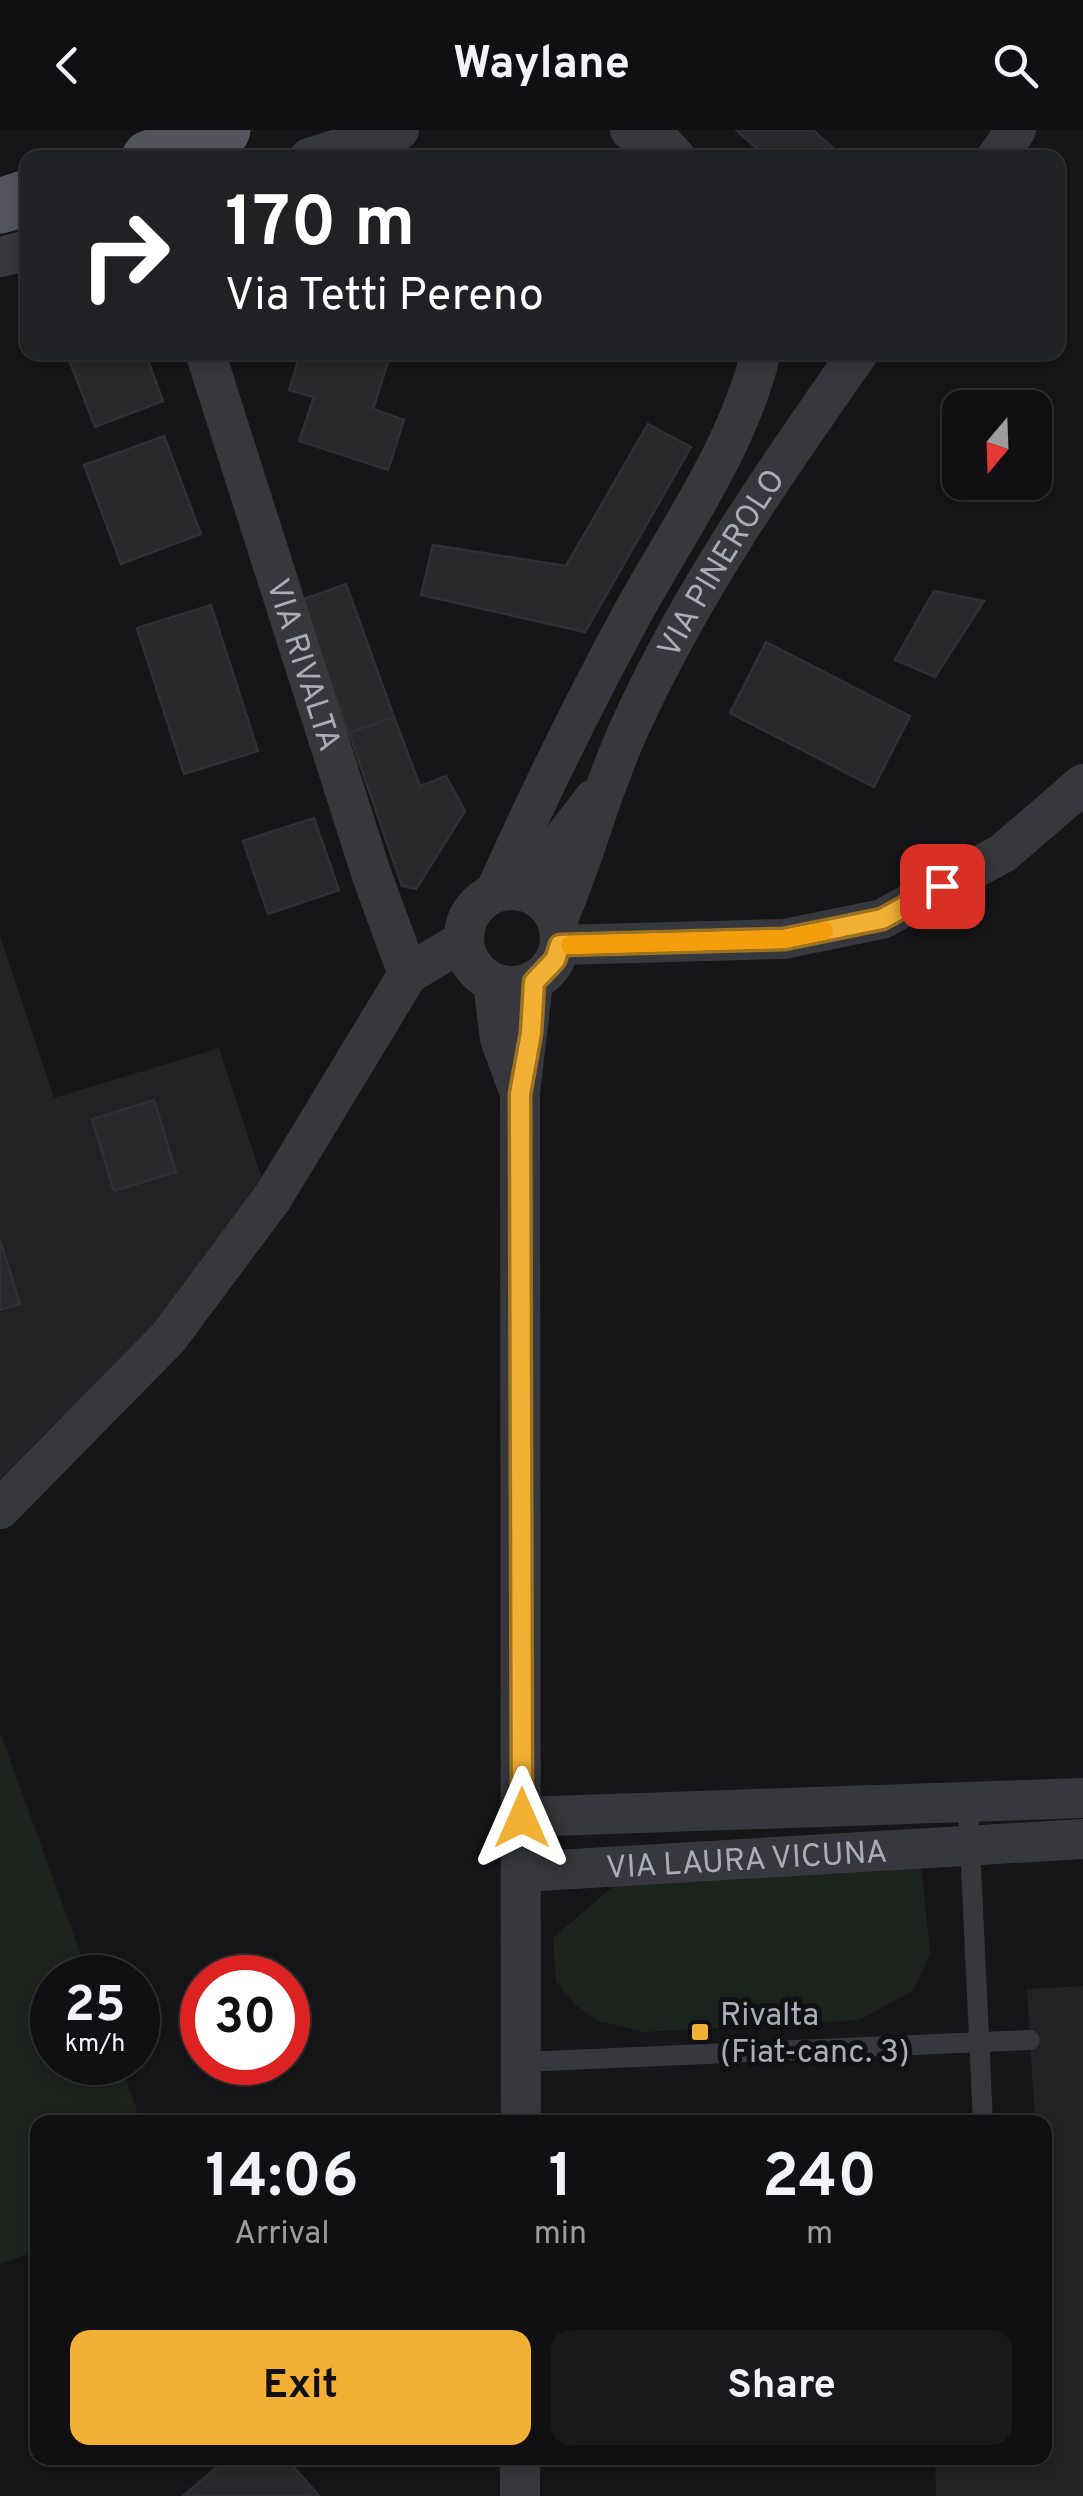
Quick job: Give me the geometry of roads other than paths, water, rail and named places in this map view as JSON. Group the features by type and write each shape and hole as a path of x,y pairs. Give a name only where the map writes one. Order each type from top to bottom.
{"main road":[{"path":"168,150 214,132"}],"street":[{"path":"335,150 399,130"},
{"path":"630,130 658,138 669,150"},
{"name":"VIA RIVALTA","path":"208,360 372,876 399,990"},
{"path":"509,891 523,826 629,619 718,460 754,383 759,360"},
{"name":"VIA PINEROLO","path":"559,933 586,855 603,788 694,600 758,496 853,360"},
{"path":"559,933 784,939 882,919 1004,853 1083,784"},
{"name":"VIA PINEROLO","path":"509,891 603,788"},
{"path":"0,1508 168,1338 273,1196 399,990 476,964 520,986 534,982 555,960 559,933 537,896 509,891 472,909 476,964 520,1094"},
{"path":"522,2115 520,1094 531,1033 534,982"},
{"name":"VIA LAURA VICUNA","path":"522,1818 1083,1798"},
{"name":"VIA LAURA VICUNA","path":"522,1872 1083,1839"},
{"path":"520,2465 520,2496"}],"lane":[{"path":"968,1804 983,2115"},
{"path":"522,2062 1030,2040"}],"place":[{"name":"Rivalta (Fiat-canc. 3)","path":"700,2032"}]}
